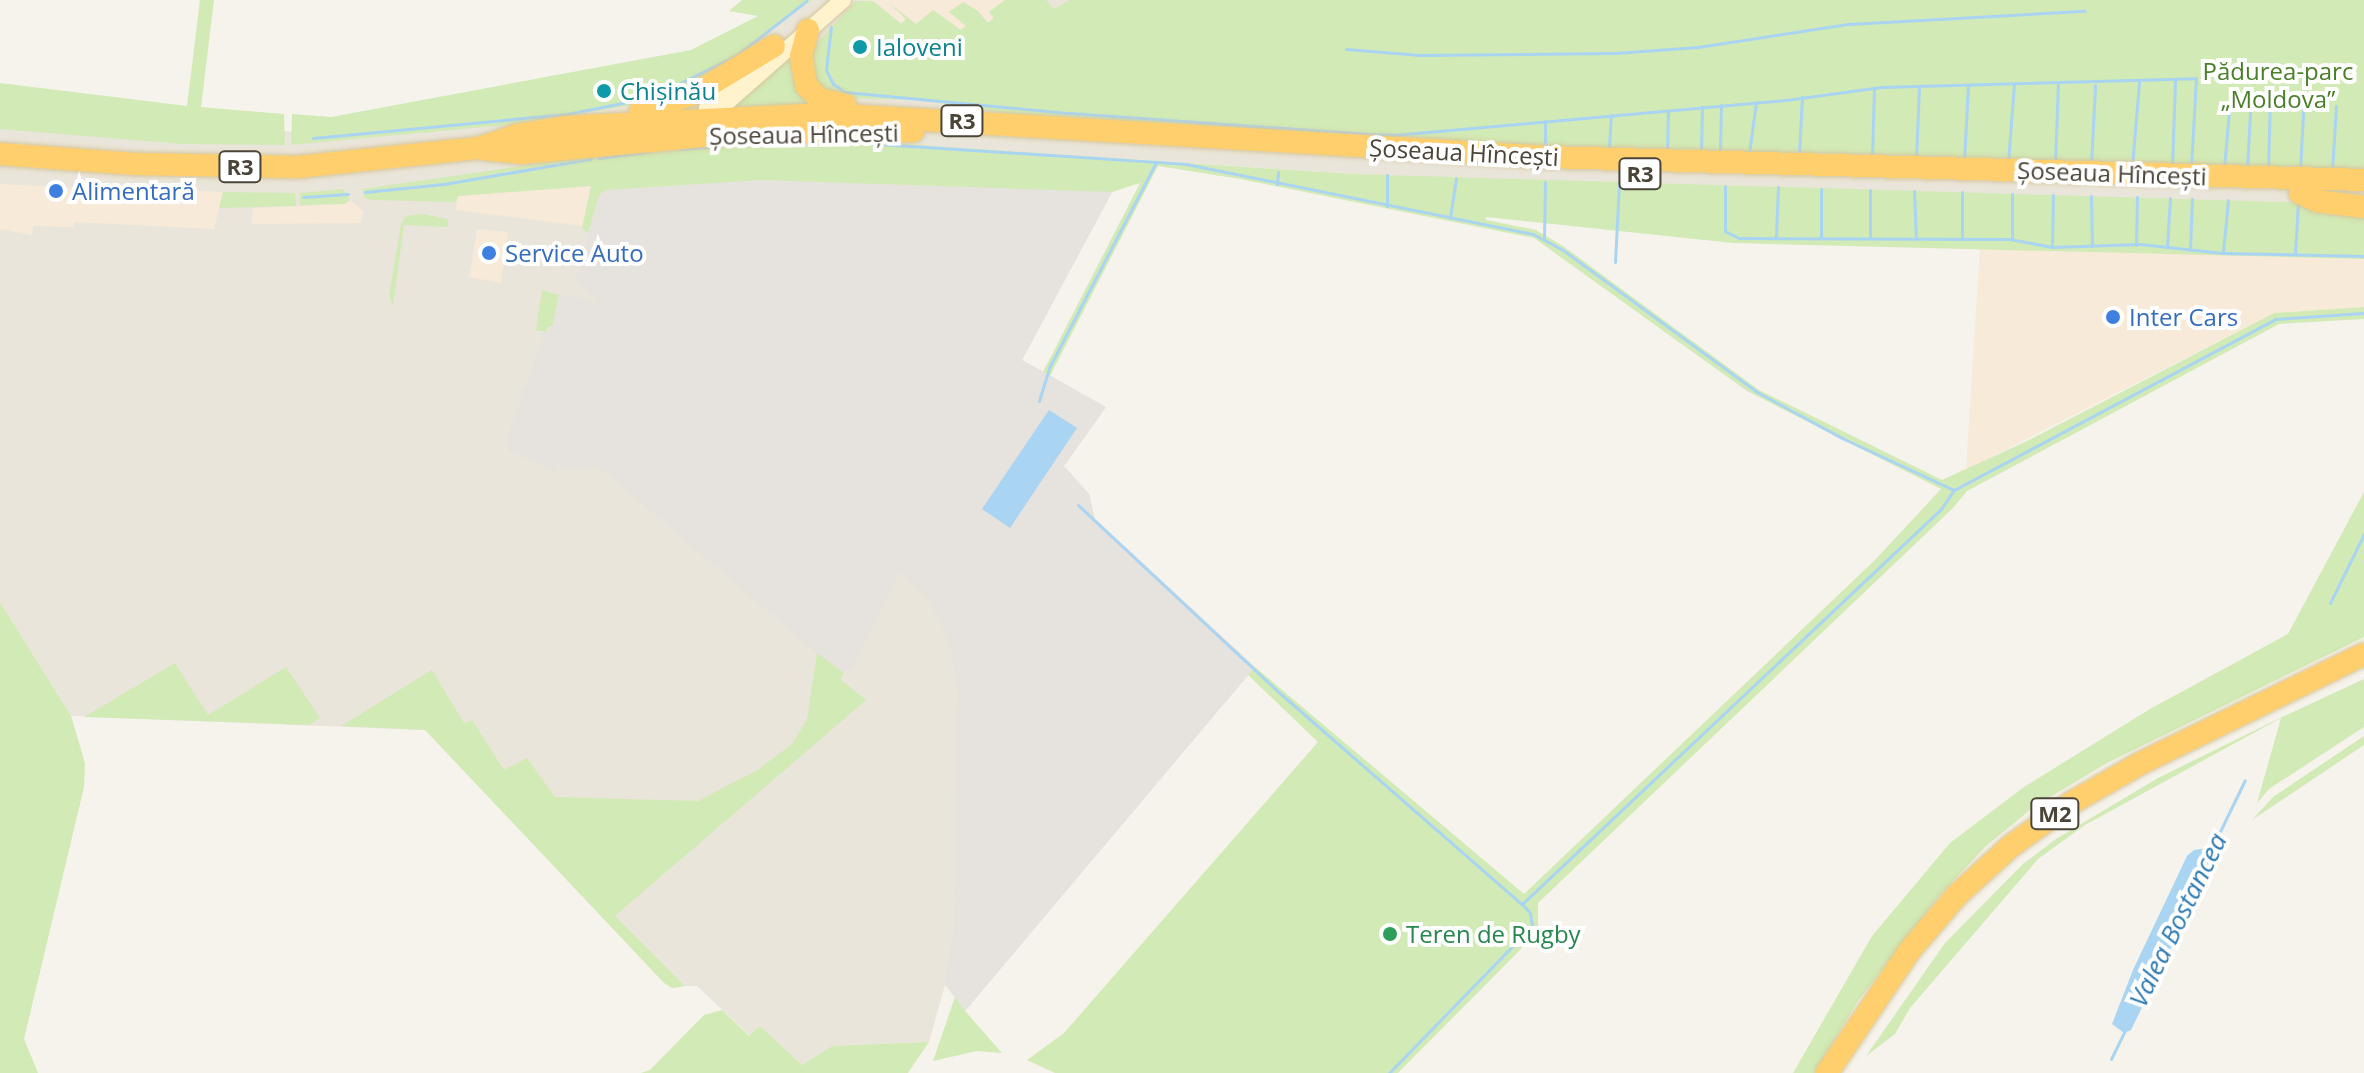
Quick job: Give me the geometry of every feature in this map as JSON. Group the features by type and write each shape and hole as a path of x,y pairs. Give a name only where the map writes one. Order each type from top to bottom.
{"highway":[{"name":"R3","path":"808,30 801,56 802,74 811,92 832,104 1016,117 1113,131"},
{"name":"R3","path":"574,140 585,119 642,111 680,100 774,46"},
{"name":"Șoseaua Hîncești","path":"709,120 825,114 1547,157 2364,180"},
{"name":"R3","path":"0,154 136,164 288,167 479,148 518,135 587,140 689,129 709,120 717,127 808,125 916,131"},
{"path":"709,120 720,132 731,134"},
{"name":"Șoseaua Hîncești","path":"574,140 916,131 1455,167 2364,195"},
{"path":"2300,193 2317,201 2364,207"},
{"name":"M2","path":"1827,1073 1910,950 1957,895 2011,846 2071,803 2128,769 2364,654"},
{"name":"M2","path":"1843,1073 1936,938 1978,894 2026,852 2078,815 2140,778 2364,669"}],"main road":[{"path":"709,120 707,108 712,102 830,0"},
{"path":"709,120 843,0"}],"shaded area":[{"path":"785,0 2364,0 2364,220 1352,174 1130,159 1022,360 1106,407 1064,466 1089,494 1095,519 1255,667 965,1011 945,985 929,1042 832,1046 802,1065 760,1026 750,1036 697,986 685,986 600,902 445,731 71,716 0,602 0,107 319,134 711,57"},
{"path":"858,0 1005,0 989,12 994,18 969,36 902,24 873,1"},
{"path":"761,180 1112,192 1022,360 1106,407 1064,466 1089,494 1095,519 1255,667 965,1011 945,983 955,922 957,686 951,647 929,599 899,572 849,671 839,672 598,466 565,469 558,462 553,471 508,450 509,431 523,396 519,394 525,388 548,326 552,327 559,295 580,297 595,305 599,300 575,282 599,195 604,190"},
{"path":"0,184 223,192 214,229 74,222 73,227 33,226 32,235 0,229"},
{"path":"592,186 583,226 456,210 457,196"},
{"path":"350,200 363,212 361,223 251,224 253,208 345,204"},
{"path":"477,229 508,232 501,283 469,277"},
{"path":"1980,247 2364,259 2364,307 2274,313 1966,470"}],"green space":[{"path":"200,0 214,0 201,107 284,114 285,145 183,144 0,129 0,83 187,106"},
{"path":"742,0 812,0 725,65 693,83 633,105 505,125 291,145 292,114 331,117 691,50 758,16 729,11"},
{"name":"Pădurea-parc „Moldova”","path":"1005,0 1046,0 1054,9 1070,0 2364,0 2364,172 1673,155 1045,119 919,100 843,98 823,90 816,82 810,60 814,46 856,1 873,1 901,24 906,19 888,2 916,24 933,10 961,30 966,26 949,12 963,2 978,11 988,23 994,18 989,12"},
{"path":"797,44 817,105 727,109"},
{"path":"889,143 1352,174 2312,203 2364,209 2364,259 1733,243 1486,217 1486,220 1536,230 1563,246 1759,390 1942,480 2027,441 2274,313 2364,307 2364,319 2279,324 1967,491 1953,508 1538,903 1538,928 1521,949 1398,1073 1055,1073 1027,1060 1064,1033 1318,742 1248,675 1255,667 1524,894 1875,560 1941,489 1747,391 1534,238 1240,179 1158,166 1050,376 1043,372 1140,183 1112,192 761,180 605,190 599,195 588,233 582,228 591,186 458,196 456,202 371,200 365,198 362,189 592,156 735,144"},
{"path":"343,189 350,200 345,204 300,205 300,193"},
{"path":"223,192 295,193 296,206 219,208"},
{"path":"422,214 448,219 448,227 404,225 393,306 389,296 401,224 406,216"},
{"path":"542,290 559,295 552,327 548,326 546,332 536,330"},
{"path":"2364,492 2364,637 2107,763 2035,806 1986,846 1940,895 1858,1001 1815,1073 1793,1073 1872,936 1950,843 2024,787 2150,709 2288,634"},
{"path":"0,602 71,716 85,763 84,787 24,1039 38,1073 0,1073"},
{"path":"817,653 844,673 840,679 866,700 615,916 685,986 672,988 425,730 341,726 432,670 464,723 472,720 504,770 527,758 555,797 698,801 759,769 792,744 807,720"},
{"path":"175,663 208,715 286,667 320,718 309,725 84,717"},
{"path":"2364,679 2364,727 2269,789 2257,803 2281,718 2085,825 2038,859 1910,1008 1895,1034 1866,1056 1945,943 2023,864 2056,839 2158,778 2282,717"},
{"path":"2364,736 2364,745 2252,820 2273,797"},
{"path":"955,997 1002,1053 977,1051 933,1061"},
{"path":"722,1010 749,1036 760,1026 802,1065 832,1046 929,1042 908,1073 641,1073 650,1070 704,1015"}],"water":[{"path":"1049,410 1077,428 1010,528 982,509"},
{"path":"2208,848 2214,853 2212,864 2131,1030 2124,1033 2112,1024 2133,970 2187,856 2194,850"}],"waterway":[{"path":"658,94 737,55 806,1"},
{"path":"1346,49 1420,55 1615,53 1698,47 1849,24 2085,11"},
{"path":"831,27 826,70 833,84 845,92 1069,113 1394,135 1786,100 1881,87 2196,78 2191,167"},
{"path":"2172,167 2175,79"},
{"path":"2132,166 2139,82"},
{"path":"2008,163 2014,84"},
{"path":"2055,164 2058,84"},
{"path":"1964,161 1968,85"},
{"path":"2091,165 2095,85"},
{"path":"1916,160 1919,86"},
{"path":"1872,159 1874,88"},
{"path":"2224,168 2231,88"},
{"path":"2247,169 2251,93"},
{"path":"2268,169 2270,96"},
{"path":"1799,154 1802,97"},
{"path":"2300,170 2304,97"},
{"path":"313,138 567,114 643,99"},
{"path":"1749,153 1756,102"},
{"path":"1720,152 1721,105"},
{"path":"2332,171 2336,106"},
{"path":"1701,152 1702,107"},
{"path":"1667,151 1668,111"},
{"path":"1609,149 1611,115"},
{"path":"1545,121 1545,148"},
{"path":"848,142 1186,164 1533,234 1563,250 1757,392 1842,438 1954,490"},
{"path":"680,149 720,146"},
{"path":"599,158 647,152"},
{"path":"365,192 444,184 591,159"},
{"path":"1039,401 1050,366 1155,164"},
{"path":"1277,184 1278,172"},
{"path":"1387,175 1387,206"},
{"path":"1450,218 1456,178"},
{"path":"1544,240 1545,182"},
{"path":"1615,262 1619,183"},
{"path":"1725,186 1725,231 1739,238 2010,239 2052,247 2140,244 2223,253 2364,256"},
{"path":"1776,238 1778,187"},
{"path":"1821,189 1821,237"},
{"path":"1870,190 1870,238"},
{"path":"1914,191 1916,239"},
{"path":"1962,192 1962,239"},
{"path":"303,197 348,194"},
{"path":"2012,194 2012,240"},
{"path":"2052,247 2053,195"},
{"path":"2091,196 2092,246"},
{"path":"2136,245 2137,197"},
{"path":"2167,246 2170,198"},
{"path":"2190,250 2192,199"},
{"path":"2223,252 2228,200"},
{"path":"2295,254 2298,202"},
{"path":"1078,505 1282,695 1522,904 1941,509 1954,490 2275,319 2364,313"},
{"name":"Valea Bostancea","path":"2330,603 2364,534"},
{"name":"Valea Bostancea","path":"2209,854 2245,780"},
{"path":"1389,1073 1532,926 1530,913 1522,904"},
{"name":"Valea Bostancea","path":"2111,1059 2125,1030"}],"place":[{"name":"Ialoveni","path":"860,47"},
{"name":"Chișinău","path":"604,91"},
{"name":"Alimentară","path":"56,191"},
{"name":"Service Auto","path":"489,253"},
{"name":"Inter Cars","path":"2113,317"},
{"name":"Teren de Rugby","path":"1390,934"}]}
